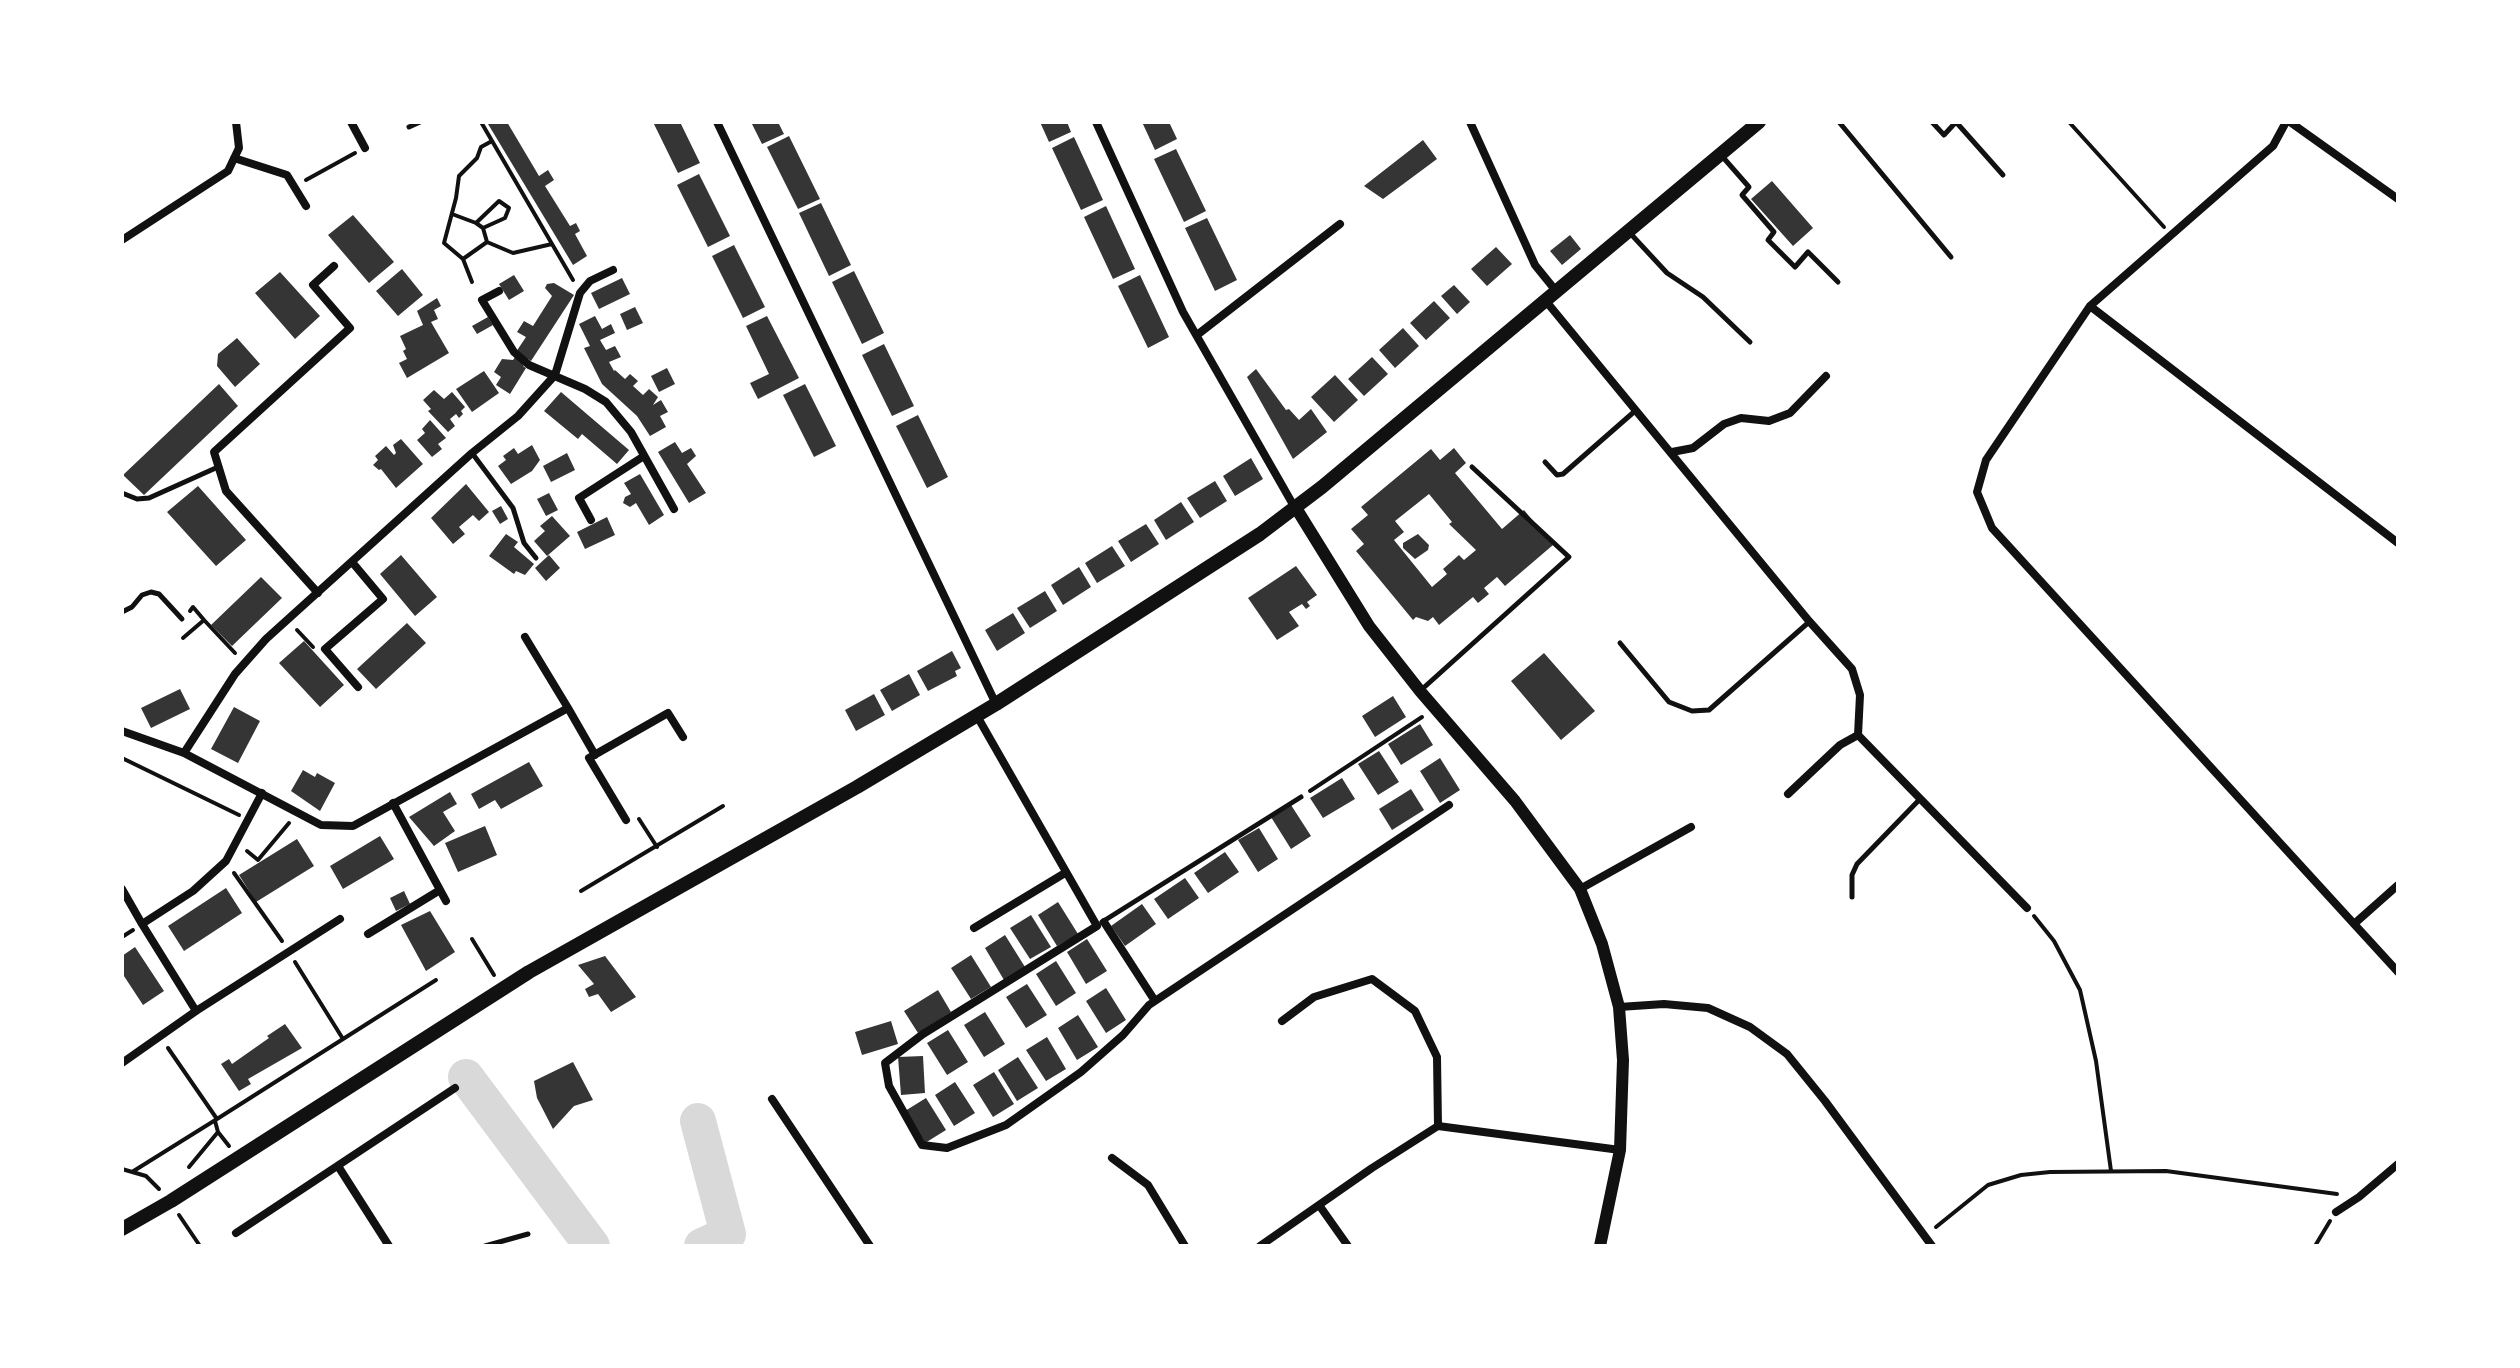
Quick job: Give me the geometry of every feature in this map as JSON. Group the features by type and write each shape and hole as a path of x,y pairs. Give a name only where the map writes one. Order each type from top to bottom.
{"main road":[{"path":"122,1229 178,1197 567,950 977,716 1296,508 1759,122"}],"street":[{"path":"122,240 228,171 239,148 236,122"},
{"path":"351,122 365,148"},
{"path":"717,122 996,704"},
{"path":"1096,122 1183,312 1296,508 1369,626 1435,709 1515,801 1580,889 1602,944 1619,1007 1623,1060 1620,1150 1600,1246"},
{"path":"1470,122 1550,295 1636,410 1852,669 1858,683 1858,735 2027,908"},
{"path":"2398,199 2288,122 2273,146 2090,306 1986,460 1977,492 1992,528 2398,972"},
{"path":"234,158 287,175 306,206"},
{"path":"1197,335 1340,224"},
{"path":"318,593 226,491 214,452 350,328 313,285 334,266"},
{"path":"184,753 235,674 266,639 472,453 518,416 555,375 580,293 590,281 613,270"},
{"path":"499,291 482,300 507,343 529,365 606,402 631,432 674,509"},
{"path":"2090,306 2398,543"},
{"path":"1672,452 1693,448 1724,424 1741,418 1769,421 1790,413 1826,376"},
{"path":"591,520 579,498 644,456"},
{"path":"352,562 383,599 325,649 358,687"},
{"path":"525,637 595,755"},
{"path":"122,731 184,753 321,825 353,826 568,708"},
{"path":"626,820 589,758 668,713 683,737"},
{"path":"977,716 1065,873 1155,1001"},
{"path":"1788,794 1840,745 1858,735"},
{"path":"142,924 193,891 226,861 262,793"},
{"path":"393,803 446,901"},
{"path":"1100,924 923,1034 885,1063 889,1086 922,1145 947,1148 1006,1125 1081,1072 1155,1001 1449,805"},
{"path":"1580,889 1691,827"},
{"path":"974,928 1065,873"},
{"path":"2354,924 2398,885"},
{"path":"122,889 196,1011"},
{"path":"368,934 440,890"},
{"path":"122,1063 196,1011 340,919"},
{"path":"1282,1021 1314,997 1372,979 1415,1011 1437,1057 1438,1126"},
{"path":"1619,1007 1664,1004 1708,1008 1750,1027 1787,1054 1932,1246"},
{"path":"236,1233 455,1088"},
{"path":"772,1099 870,1246"},
{"path":"1260,1246 1438,1126 1620,1150"},
{"path":"1112,1158 1148,1185 1185,1246"},
{"path":"2336,1212 2398,1164"},
{"path":"338,1166 389,1246"},
{"path":"1319,1205 1348,1246"}],"lane":[{"path":"409,127 420,122"},
{"path":"1839,122 1951,257"},
{"path":"1932,122 1944,135 1956,122 2003,175"},
{"path":"1720,154 1749,187 1742,195 1774,232 1768,240 1795,267 1808,252 1838,282"},
{"path":"1628,231 1667,273 1703,297 1750,342"},
{"path":"1545,462 1557,475 1563,474 1636,410"},
{"path":"472,453 513,508 524,543 536,558"},
{"path":"122,493 137,499 149,498 219,467"},
{"path":"1420,691 1569,557 1472,467"},
{"path":"122,612 132,607 142,595 151,592 159,594 182,619"},
{"path":"1620,643 1669,702 1692,711 1709,710 1809,621"},
{"path":"1100,924 1301,797"},
{"path":"1852,897 1852,875 1857,864 1921,799"},
{"path":"485,1246 528,1234"}],"path":[{"path":"481,122 580,293"},
{"path":"2069,122 2171,235"},
{"path":"472,282 463,259 444,243 459,176 477,158 481,147 492,141"},
{"path":"294,187 365,148"},
{"path":"476,223 499,201 509,208 505,218 483,228"},
{"path":"452,214 483,228 487,242"},
{"path":"487,242 513,253 552,244"},
{"path":"463,259 487,242"},
{"path":"204,620 245,663"},
{"path":"288,620 319,655 325,649"},
{"path":"1301,797 1435,709"},
{"path":"122,758 248,819"},
{"path":"581,891 723,806"},
{"path":"235,843 258,860 298,813"},
{"path":"626,820 637,814 657,847"},
{"path":"226,861 343,1039"},
{"path":"2027,908 2054,941 2080,990 2096,1061 2111,1171"},
{"path":"472,939 503,989"},
{"path":"132,1172 436,980"},
{"path":"160,1037 216,1120 218,1132 185,1171"},
{"path":"1925,1236 1988,1185 2021,1175 2166,1171 2359,1197"},
{"path":"2315,1246 2336,1212"}],"building":[{"path":"507,122 539,176 548,170 554,180 545,186 570,226 576,223 580,231 575,234 587,256 573,265 488,124"},
{"path":"653,122 680,122 700,163 678,173"},
{"path":"751,122 778,122 784,134 762,144"},
{"path":"1040,122 1067,122 1071,132 1049,142"},
{"path":"1142,122 1169,122 1177,139 1155,150"},
{"path":"789,136 820,199 798,209 767,147"},
{"path":"1074,137 1103,200 1081,210 1052,148"},
{"path":"1423,140 1437,159 1383,199 1364,186"},
{"path":"1176,149 1206,211 1184,222 1154,159"},
{"path":"699,174 730,236 708,247 677,185"},
{"path":"1772,181 1813,228 1793,246 1751,199"},
{"path":"821,203 851,265 829,276 799,213"},
{"path":"1106,206 1135,269 1113,279 1084,217"},
{"path":"353,215 394,262 369,283 328,235"},
{"path":"1207,218 1237,280 1215,291 1185,228"},
{"path":"1570,235 1581,249 1562,265 1550,251"},
{"path":"734,245 765,307 743,318 712,256"},
{"path":"1496,247 1512,264 1487,286 1471,269"},
{"path":"402,269 423,295 398,316 376,291"},
{"path":"854,271 884,333 862,344 832,282"},
{"path":"280,272 320,316 295,339 255,293"},
{"path":"514,275 524,291 509,300 499,284"},
{"path":"1140,275 1169,337 1148,348 1118,286"},
{"path":"622,278 630,294 599,309 591,293"},
{"path":"554,283 574,295 531,361 528,359 523,366 526,368 510,394 496,385 501,377 494,372 502,359 513,360 518,353 526,337 517,332 524,321 533,326 552,296 545,288 547,284"},
{"path":"1454,285 1470,302 1457,314 1441,296"},
{"path":"437,298 441,306 434,310 438,319 431,322 449,353 407,378 399,363 407,359 400,336 423,325 417,311"},
{"path":"1434,301 1450,318 1426,340 1410,323"},
{"path":"635,307 643,323 627,330 620,314"},
{"path":"595,316 602,329 611,324 615,333 600,340 606,350 615,346 621,357 609,362 614,371 625,379 630,374 638,381 633,386 643,395 649,389 658,397 653,405 661,400 668,412 660,416 666,427 650,436 637,416 602,384 584,348 590,346 579,324"},
{"path":"767,316 799,378 758,399 750,383 769,374 746,326"},
{"path":"488,317 493,325 477,334 472,326"},
{"path":"1403,328 1419,346 1395,368 1379,350"},
{"path":"237,338 260,364 235,387 217,366 218,354"},
{"path":"884,344 914,406 892,416 862,355"},
{"path":"1372,357 1388,374 1364,396 1348,379"},
{"path":"667,368 675,384 659,392 651,376"},
{"path":"1256,369 1286,410 1289,409 1299,420 1311,409 1327,432 1293,459 1247,377"},
{"path":"484,371 499,393 472,412 456,389"},
{"path":"1335,375 1358,400 1334,422 1311,397"},
{"path":"219,384 238,406 144,495 123,475"},
{"path":"805,384 836,446 814,457 783,395"},
{"path":"434,390 444,399 452,392 465,407 459,418 456,414 450,419 455,426 448,432 428,411 431,409 423,400"},
{"path":"561,392 629,450 617,464 582,434 578,439 544,411"},
{"path":"918,415 948,477 927,488 896,426"},
{"path":"430,420 446,438 438,444 442,449 432,457 417,440 425,433 422,429"},
{"path":"401,439 423,464 396,488 381,469 373,465 378,460 375,456 386,446 394,455 393,445"},
{"path":"675,442 682,453 691,448 696,456 687,464 706,493 689,503 658,452"},
{"path":"532,445 540,460 532,471 511,484 498,466 506,460 503,456 514,448 518,454"},
{"path":"1454,448 1466,463 1455,473 1502,529 1524,510 1553,545 1505,586 1497,577 1484,588 1489,594 1478,603 1473,597 1439,625 1433,617 1428,621 1416,617 1413,620 1356,551 1364,544 1351,529 1368,515 1361,507 1431,449 1440,460","holes":["1429,494 1452,522 1449,524 1476,550 1464,560 1459,555 1443,569 1447,574 1432,587 1394,540 1404,532 1395,521"]},
{"path":"567,453 575,470 551,482 543,466"},
{"path":"1251,458 1263,479 1235,496 1223,476"},
{"path":"640,474 664,515 649,525 636,503 630,507 623,503 625,497 631,494 624,483"},
{"path":"1215,481 1227,501 1200,518 1187,498"},
{"path":"466,484 489,512 479,521 473,515 459,527 465,534 453,544 431,518"},
{"path":"198,486 246,540 216,566 167,512"},
{"path":"549,493 558,510 546,516 537,499"},
{"path":"1181,502 1194,522 1166,540 1154,520"},
{"path":"501,506 508,519 500,524 492,511"},
{"path":"552,516 570,536 547,556 534,541 545,531 540,526"},
{"path":"607,517 615,535 585,549 577,532"},
{"path":"1146,524 1159,544 1131,562 1118,541"},
{"path":"506,534 518,542 514,547 534,564 525,575 516,571 514,574 489,556"},
{"path":"1418,534 1429,545 1428,550 1415,559 1403,548 1403,543"},
{"path":"1112,546 1125,566 1097,583 1085,563"},
{"path":"401,555 437,597 415,616 380,574"},
{"path":"549,555 560,568 546,581 535,568"},
{"path":"1296,566 1317,595 1307,602 1310,606 1306,609 1302,604 1289,612 1299,626 1277,640 1248,598"},
{"path":"1079,567 1091,587 1063,605 1051,585"},
{"path":"261,577 282,598 232,646 211,625"},
{"path":"1045,591 1057,611 1030,628 1017,608"},
{"path":"1013,613 1025,633 997,651 985,630"},
{"path":"407,623 426,643 376,689 357,669"},
{"path":"304,641 344,685 320,707 279,663"},
{"path":"952,651 961,668 955,671 957,676 928,691 917,671"},
{"path":"1544,653 1595,711 1561,740 1511,681"},
{"path":"909,674 920,695 892,711 880,690"},
{"path":"180,689 190,709 151,728 141,708"},
{"path":"874,694 885,715 856,731 845,710"},
{"path":"1393,696 1406,717 1375,737 1362,716"},
{"path":"234,707 260,721 238,763 211,749"},
{"path":"1420,724 1433,745 1401,765 1388,744"},
{"path":"1379,751 1399,782 1378,795 1358,764"},
{"path":"1440,758 1460,790 1440,803 1420,771"},
{"path":"529,762 543,786 501,809 495,800 479,809 471,794"},
{"path":"303,770 315,777 317,773 335,783 320,811 291,791"},
{"path":"1342,778 1355,799 1323,818 1310,798"},
{"path":"1411,789 1424,810 1392,830 1379,809"},
{"path":"450,792 457,804 443,812 455,831 434,846 409,817"},
{"path":"1291,805 1311,836 1291,849 1271,817"},
{"path":"485,826 497,855 458,872 445,843"},
{"path":"1259,828 1278,859 1258,872 1238,840"},
{"path":"380,836 394,859 343,889 330,866"},
{"path":"297,839 314,866 256,902 239,875"},
{"path":"1225,852 1239,872 1208,893 1194,873"},
{"path":"1185,878 1199,898 1168,919 1154,899"},
{"path":"226,888 242,913 184,951 168,926"},
{"path":"404,891 410,904 396,911 390,898"},
{"path":"1058,902 1078,934 1057,946 1038,915"},
{"path":"1142,904 1156,924 1125,946 1111,926"},
{"path":"430,911 455,952 426,971 401,925"},
{"path":"1031,915 1051,947 1030,959 1010,928"},
{"path":"1005,935 1025,967 1004,980 985,948"},
{"path":"1087,939 1107,971 1086,984 1067,952"},
{"path":"135,947 164,991 143,1005 122,973 122,956"},
{"path":"971,955 991,987 971,999 951,968"},
{"path":"605,956 636,997 611,1012 598,994 589,997 585,989 594,984 578,965"},
{"path":"1056,961 1076,993 1056,1006 1036,974"},
{"path":"1027,984 1047,1015 1026,1028 1006,997"},
{"path":"1106,988 1126,1020 1106,1033 1086,1001"},
{"path":"938,990 951,1012 918,1033 904,1011"},
{"path":"985,1012 1005,1044 984,1057 964,1025"},
{"path":"1078,1015 1098,1047 1077,1060 1058,1028"},
{"path":"891,1021 898,1044 862,1055 855,1032"},
{"path":"285,1024 302,1048 248,1079 251,1084 239,1091 221,1064 229,1059 232,1064"},
{"path":"948,1030 968,1062 947,1075 927,1043"},
{"path":"1047,1037 1066,1069 1046,1081 1026,1050"},
{"path":"923,1056 925,1093 901,1095 898,1057"},
{"path":"1018,1057 1038,1088 1017,1101 998,1070"},
{"path":"573,1062 593,1100 574,1106 553,1129 537,1098 534,1081"},
{"path":"994,1072 1014,1104 993,1117 973,1085"},
{"path":"955,1082 975,1113 954,1126 935,1095"},
{"path":"926,1098 946,1130 925,1143 905,1111"}],"waterway":[{"path":"466,1077 592,1246"},
{"path":"698,1121 728,1234 702,1246"}]}
